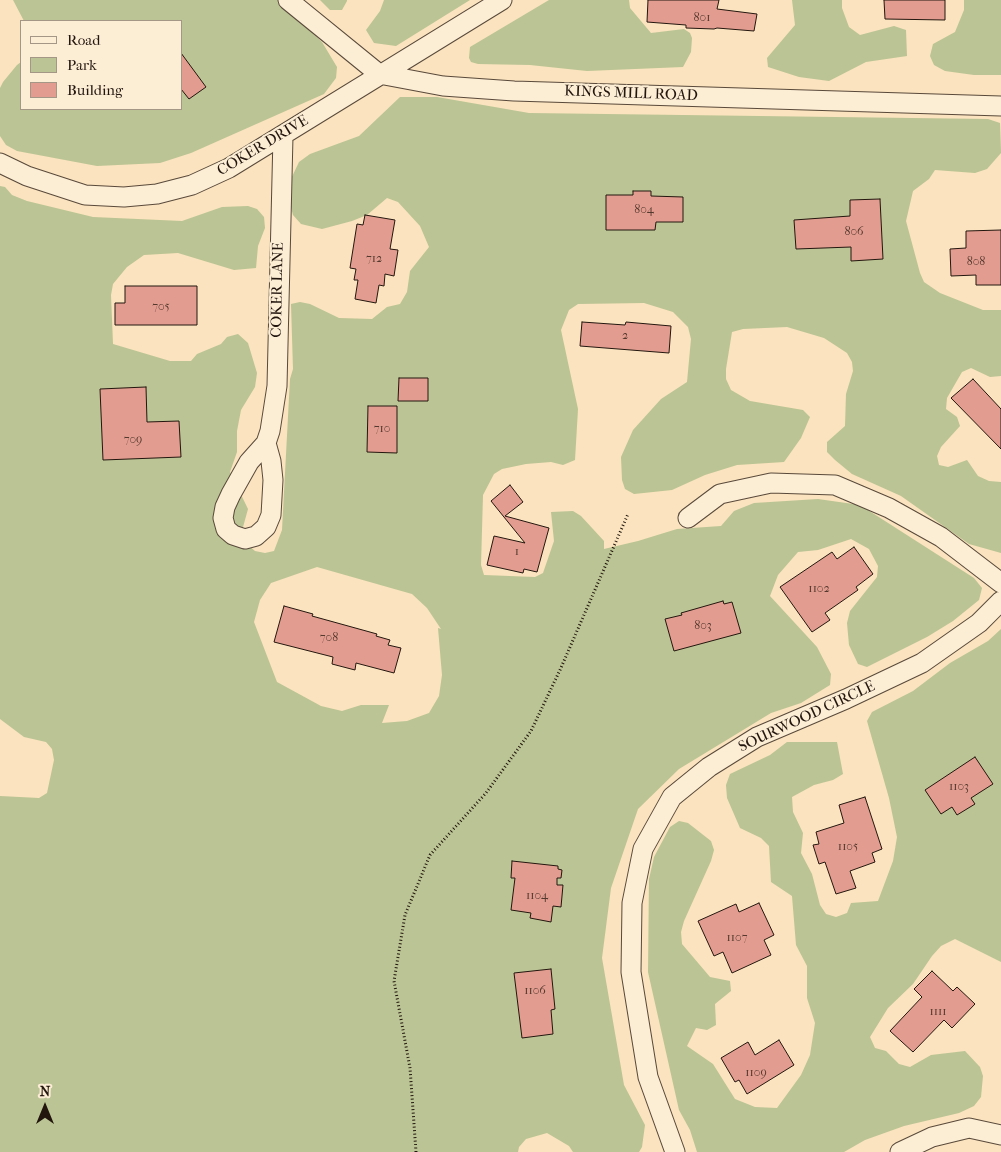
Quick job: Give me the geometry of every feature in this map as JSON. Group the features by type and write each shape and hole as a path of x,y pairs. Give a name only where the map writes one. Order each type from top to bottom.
{"street":[{"name":"KINGS MILL ROAD","path":"288,0 379,74 443,86 514,91 1001,106"},
{"name":"COKER DRIVE","path":"0,163 27,176 85,195 124,198 157,194 192,185 229,168 502,0"},
{"name":"COKER LANE","path":"266,444 270,431 277,386 282,136"},
{"path":"688,518 720,494 771,483 835,485 889,508 941,537 1001,583"},
{"name":"SOURWOOD CIRCLE","path":"675,1152 648,1077 631,972 632,903 643,849 672,797 709,767 757,737 846,699 922,663 980,623 1001,601"},
{"path":"900,1152 932,1137 969,1128 1001,1135"}],"path":[{"path":"416,1152 410,1068 394,981 405,914 430,855 486,793 531,731 560,670 628,514"}],"green space":[{"path":"13,0 281,0 292,14 322,42 337,67 336,78 324,94 191,153 160,163 97,166 17,151 6,145 0,136 0,88 3,82 20,63 20,110 182,110 182,20 23,20"},
{"path":"320,0 347,1 342,10 330,10"},
{"path":"384,0 470,0 396,46 374,43 366,30 380,11"},
{"path":"549,0 629,0 630,8 651,33 684,29 690,33 692,38 691,52 683,67 587,71 530,65 478,64 471,62 469,58 470,47"},
{"path":"792,0 842,0 842,8 849,27 860,35 894,26 906,30 907,56 866,62 829,81 799,77 768,67 767,58 795,25"},
{"path":"964,0 1001,0 1001,75 974,75 945,71 934,65 930,56 933,44 955,32 964,10"},
{"path":"400,97 437,97 529,113 988,119 1000,123 1001,153 987,169 975,173 935,170 929,179 913,191 906,221 924,282 940,293 983,310 1001,310 1001,376 990,377 971,368 962,372 947,398 946,409 957,417 960,426 941,447 937,456 939,465 948,467 967,460 978,476 989,481 1001,482 1001,553 969,544 901,496 852,474 827,452 827,442 845,426 846,394 853,371 852,362 847,353 824,338 787,327 743,329 732,332 726,369 726,379 731,390 750,401 803,410 810,417 801,438 784,462 737,465 705,475 672,490 634,494 625,489 622,480 621,457 633,430 661,399 687,382 691,339 688,327 673,312 644,303 578,304 569,310 561,330 578,409 575,460 563,465 551,462 526,464 502,469 494,474 483,495 481,565 484,575 535,577 543,573 554,541 551,512 573,511 581,516 604,541 604,549 677,529 721,526 734,511 754,503 818,499 860,505 974,578 982,588 979,600 953,621 927,637 867,667 858,664 849,645 847,623 850,611 877,577 878,566 869,549 851,539 818,550 798,552 778,575 770,596 817,647 831,674 830,685 801,703 771,713 679,769 638,809 611,888 602,958 624,1085 645,1125 642,1147 639,1152 573,1152 569,1146 547,1133 526,1139 519,1147 518,1152 0,1152 0,796 39,798 47,793 54,760 52,749 46,742 24,737 0,719 0,186 5,187 12,195 27,201 93,217 182,221 222,207 248,206 257,209 264,217 265,228 258,246 256,268 234,270 178,253 144,255 127,267 113,284 111,295 113,344 170,361 191,361 197,354 221,344 227,337 238,334 248,343 257,373 255,387 241,410 237,431 237,452 230,472 248,509 240,538 255,551 265,553 274,551 282,530 290,379 293,369 291,304 300,302 310,304 339,318 372,319 387,307 400,304 407,292 410,271 429,247 420,226 398,202 387,198 367,215 322,229 301,224 293,215 290,204 290,181 299,162 310,154 359,136","holes":["317,567 412,594 427,608 441,629 438,628 442,675 439,696 429,713 407,721 382,723 389,705 361,705 342,711 321,706 277,682 254,622 260,600 271,583"]},
{"path":"1001,629 1001,962 955,939 941,946 913,984 888,1008 870,1037 875,1048 886,1051 899,1064 910,1067 931,1055 965,1051 980,1067 983,1076 981,1097 974,1106 959,1113 904,1126 865,1140 844,1152 697,1152 690,1130 679,1110 648,972 649,879 654,857 670,827 679,821 688,823 711,841 714,850 711,861 684,921 681,932 682,944 710,977 730,981 731,991 715,1004 716,1025 707,1030 696,1028 687,1046 713,1064 735,1099 755,1107 777,1108 801,1075 810,1055 815,1023 807,998 807,966 796,945 792,896 771,882 769,846 761,838 740,828 727,798 726,785 730,774 770,755 787,742 837,742 843,774 833,780 814,785 792,797 793,812 803,833 801,853 812,874 820,905 826,914 836,917 847,913 851,903 878,901 893,861 897,837 889,798 867,721 872,712 913,691 950,663 988,641"}],"building":[{"path":"648,0 719,0 717,9 757,14 754,31 686,28 686,25 647,22"},
{"path":"884,0 945,0 945,20 885,19"},
{"path":"182,54 206,87 189,99 182,90"},
{"path":"633,191 651,191 651,196 683,197 683,222 656,222 655,230 606,230 606,195 633,195"},
{"path":"880,199 883,259 851,261 851,247 796,249 794,220 850,216 850,200"},
{"path":"365,215 395,220 390,249 398,250 394,276 385,274 384,286 379,285 376,303 355,299 358,280 354,280 356,269 350,268 357,224 363,225"},
{"path":"1001,230 1001,285 976,285 976,275 951,276 950,249 966,248 966,231"},
{"path":"125,286 197,286 197,325 115,325 115,303 125,303"},
{"path":"582,322 625,325 626,322 671,326 669,353 580,346"},
{"path":"399,378 428,378 428,401 398,401"},
{"path":"973,379 1001,409 1001,449 951,398"},
{"path":"146,387 147,422 179,421 181,457 103,460 100,389"},
{"path":"368,406 397,406 397,453 367,452"},
{"path":"510,485 523,502 505,516 549,528 537,572 524,569 523,573 487,565 494,536 525,543 491,501"},
{"path":"854,547 873,574 856,587 858,590 825,613 830,620 812,632 780,587 832,552 837,559"},
{"path":"723,601 724,604 732,602 741,633 674,651 665,619"},
{"path":"284,606 313,614 312,616 377,634 376,636 390,640 388,645 401,648 394,673 356,663 355,670 332,664 333,657 274,642"},
{"path":"975,757 993,784 971,798 975,804 957,815 952,807 941,814 925,790"},
{"path":"865,797 882,849 872,853 875,862 850,871 856,888 836,894 825,862 819,864 813,845 819,844 816,832 844,823 839,805"},
{"path":"512,861 558,866 558,869 562,870 561,878 557,878 557,885 563,885 561,907 553,906 551,922 530,918 531,913 511,910 515,878 511,878"},
{"path":"759,903 774,935 764,940 771,955 732,973 723,952 714,956 698,921 736,904 739,912"},
{"path":"551,969 555,1009 551,1010 553,1034 522,1038 514,973"},
{"path":"932,971 953,991 957,987 975,1004 952,1028 944,1020 913,1052 890,1031 922,997 914,989"},
{"path":"779,1040 794,1065 747,1094 739,1080 735,1082 721,1058 748,1042 755,1055"}]}
